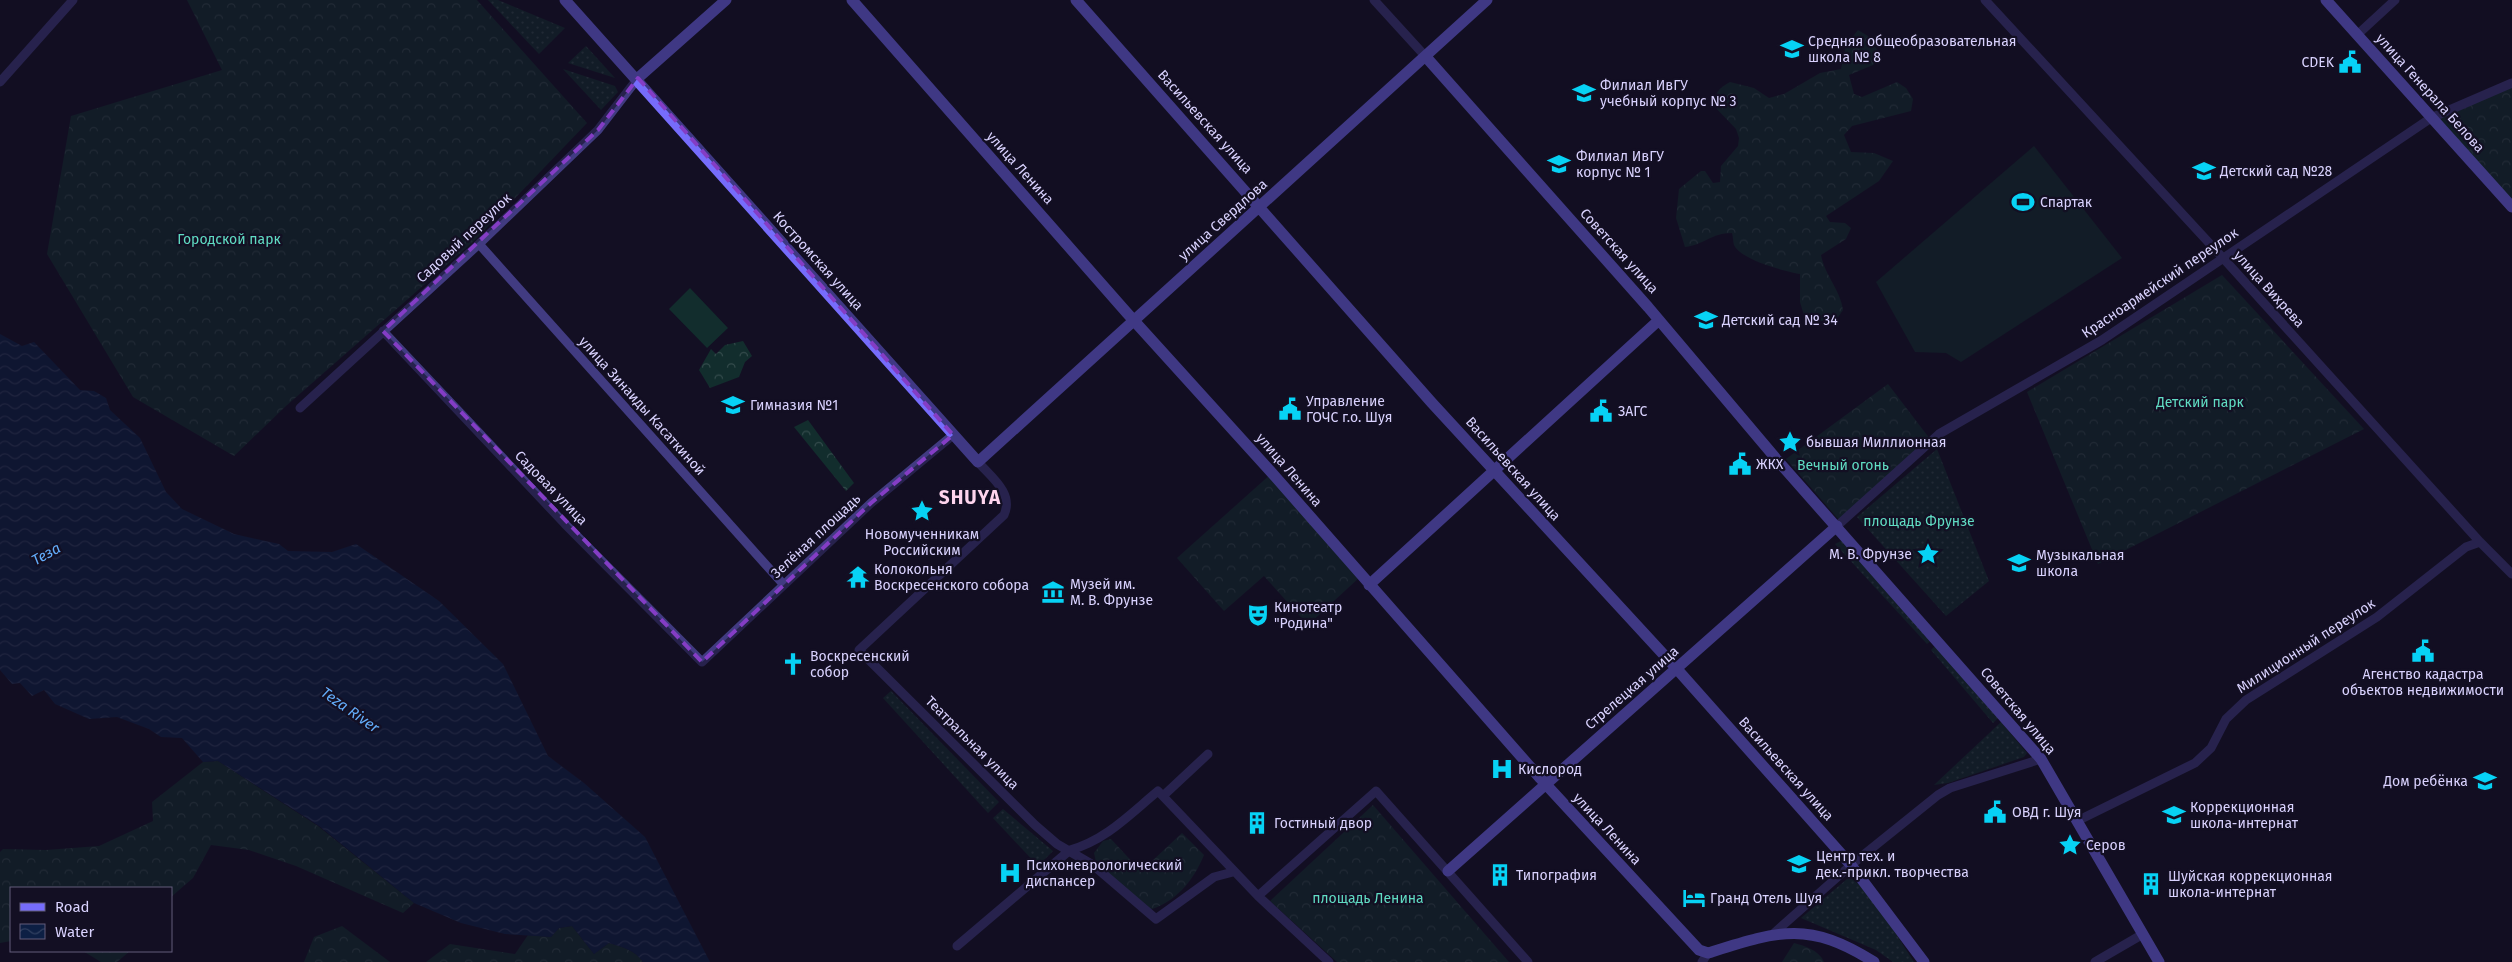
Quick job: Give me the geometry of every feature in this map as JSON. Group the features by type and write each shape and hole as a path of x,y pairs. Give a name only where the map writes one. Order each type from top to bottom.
{"street":[{"path":"0,82 72,0"},
{"name":"Костромская улица","path":"565,0 638,78 978,462"},
{"path":"638,78 726,0"},
{"name":"улица Ленина","path":"852,0 1546,785 1705,958"},
{"name":"Васильевская улица","path":"1076,0 1494,472 1676,668 1851,864 1924,962"},
{"name":"Советская улица","path":"1374,0 1659,320 2041,759 2159,962"},
{"name":"улица Свердлова","path":"978,462 1488,0"},
{"name":"улица Вихрева","path":"1985,0 2223,258 2480,542 2512,574"},
{"name":"улица Генерала Белова","path":"2326,0 2512,207"},
{"path":"2357,35 2395,0"},
{"name":"Садовый переулок","path":"300,408 479,244 598,130 638,78"},
{"name":"Красноармейский переулок","path":"1837,526 1939,434 2102,340 2431,118 2512,83"},
{"name":"улица Зинаиды Касаткиной","path":"479,244 784,585"},
{"path":"1369,585 1659,320"},
{"name":"Садовая улица","path":"383,331 565,524 702,662"},
{"name":"Зелёная площадь","path":"702,662 871,503 953,435"},
{"name":"Театральная улица","path":"978,462 1004,491 1008,502 1004,515 859,650 1035,825 1057,844 1094,866 1156,919 1214,877 1233,872"},
{"name":"Стрелецкая улица","path":"1448,871 1837,526"},
{"name":"Милиционный переулок","path":"2077,821 2195,763 2211,748 2226,719 2246,700 2377,618 2466,547 2480,542"},
{"path":"957,946 1070,850 1090,844 1105,835 1208,754"},
{"path":"1773,934 1851,864 1938,795 1950,788 2041,759"},
{"path":"1258,896 1376,791 1528,962"},
{"path":"1160,793 1233,872 1329,962"},
{"path":"1705,958 1773,934 1790,932 1820,935 1842,943 1874,962"},
{"path":"2095,962 2143,934"}],"highlighted area":[{"path":"638,78 953,435 871,503 702,662 383,331 598,130"}],"green space":[{"name":"Городской парк","path":"187,0 477,0 587,123 474,241 286,406 234,456 133,397 47,254 71,116 222,70"},
{"path":"488,0 498,0 565,28 539,54"},
{"path":"1858,30 1868,36 1882,57 1873,65 1849,75 1854,94 1862,97 1897,82 1906,88 1913,99 1911,111 1852,126 1844,135 1851,152 1874,153 1893,161 1879,181 1826,216 1830,222 1845,223 1851,228 1846,239 1821,255 1843,310 1836,320 1806,322 1800,302 1800,274 1764,264 1745,255 1734,245 1732,233 1718,235 1685,247 1676,218 1679,189 1701,171 1705,171 1713,183 1720,182 1721,166 1738,146 1739,138 1736,129 1714,106 1716,94 1723,86 1730,82 1754,88 1769,98 1784,94 1820,73 1841,69 1846,45"},
{"path":"586,46 615,78 568,63"},
{"path":"563,69 615,86 618,92 601,110"},
{"path":"2512,87 2512,201 2438,117"},
{"name":"Спартак","path":"2034,146 2122,258 1961,362 1946,353 1915,352 1876,282"},
{"name":"Детский парк","path":"2222,275 2364,429 2098,564 2027,392"},
{"path":"690,288 728,328 707,348 669,309"},
{"path":"743,341 752,356 745,362 739,377 710,388 699,370 711,349 716,354 725,345"},
{"name":"Вечный огонь","path":"1888,384 1930,439 1840,521 1786,459"},
{"path":"808,420 854,483 846,491 794,427"},
{"name":"площадь Фрунзе","path":"1937,449 1989,581 1946,616 1857,517"},
{"path":"1272,473 1361,576 1308,625 1264,576 1224,611 1177,558"},
{"path":"1843,540 1932,640 1927,644 1835,544"},
{"path":"1936,645 1998,718 1993,723 1931,650"},
{"path":"891,691 999,802 988,813 883,698"},
{"path":"2001,722 2027,753 2024,757 1948,783 1934,785"},
{"path":"218,761 318,826 414,903 403,913 296,866 249,850 211,845 193,878 172,896 172,887 10,887 10,941 0,943 0,852 3,849 46,850 99,846 153,821 152,802 203,762"},
{"name":"площадь Ленина","path":"1373,805 1509,962 1337,962 1270,901"},
{"path":"1003,809 1053,851 1038,866 993,818"},
{"path":"1182,833 1204,855 1200,865 1182,890 1174,897 1166,903 1146,911 1096,862 1094,853 1103,841 1111,839 1138,868 1151,862"},
{"path":"1847,879 1852,879 1869,892 1914,962 1893,962 1876,950 1801,918"},
{"path":"342,926 390,962 304,962 314,937"},
{"path":"572,926 594,954 609,943 632,952 643,962 426,962 450,944 515,954 528,935 551,937 559,928"},
{"path":"1794,943 1807,947 1819,954 1824,962 1782,962"},
{"path":"85,952 129,952 117,962 101,962"}],"water":[{"path":"0,334 22,346 34,342 80,390 94,391 106,398 110,410 140,438 166,492 182,509 234,534 279,544 288,551 332,552 356,544 439,601 503,664 548,756 584,783 645,837 710,962 643,962 632,952 609,943 594,954 572,926 559,928 551,937 505,934 461,923 414,903 319,826 218,761 203,762 182,738 161,737 149,729 117,717 89,719 55,704 44,690 32,696 20,683 12,684 0,670"}],"place":[{"name":"Средняя общеобразовательная школа № 8","path":"1792,49"},
{"name":"CDEK","path":"2350,62"},
{"name":"Филиал ИвГУ учебный корпус № 3","path":"1584,93"},
{"name":"Филиал ИвГУ корпус № 1","path":"1559,164"},
{"name":"Детский сад №28","path":"2204,171"},
{"name":"Спартак","path":"2023,202"},
{"name":"Детский сад № 34","path":"1706,320"},
{"name":"Гимназия №1","path":"733,405"},
{"name":"Управление ГОЧС г.о. Шуя","path":"1290,409"},
{"name":"ЗАГС","path":"1601,411"},
{"name":"бывшая Миллионная","path":"1790,442"},
{"name":"ЖКХ","path":"1740,464"},
{"name":"Новомученникам Российским","path":"922,511"},
{"name":"М. В. Фрунзе","path":"1928,554"},
{"name":"Музыкальная школа","path":"2019,563"},
{"name":"Колокольня Воскресенского собора","path":"858,577"},
{"name":"Музей им. М. В. Фрунзе","path":"1053,592"},
{"name":"Кинотеатр \"Родина\"","path":"1258,615"},
{"name":"Агенство кадастра объектов недвижимости","path":"2423,651"},
{"name":"Воскресенский собор","path":"793,664"},
{"name":"Кислород","path":"1502,769"},
{"name":"Дом ребёнка","path":"2485,781"},
{"name":"ОВД г. Шуя","path":"1995,812"},
{"name":"Коррекционная школа-интернат","path":"2174,815"},
{"name":"Гостиный двор","path":"1257,823"},
{"name":"Серов","path":"2070,845"},
{"name":"Центр тех. и дек.-прикл. творчества","path":"1799,864"},
{"name":"Психоневрологический диспансер","path":"1010,873"},
{"name":"Типография","path":"1500,875"},
{"name":"Шуйская коррекционная школа-интернат","path":"2151,884"},
{"name":"Гранд Отель Шуя","path":"1694,898"}],"district":[{"name":"SHUYA","path":"970,497"}],"water label":[{"name":"Теза","path":"46,554"},
{"name":"Teza River","path":"350,710"}]}
